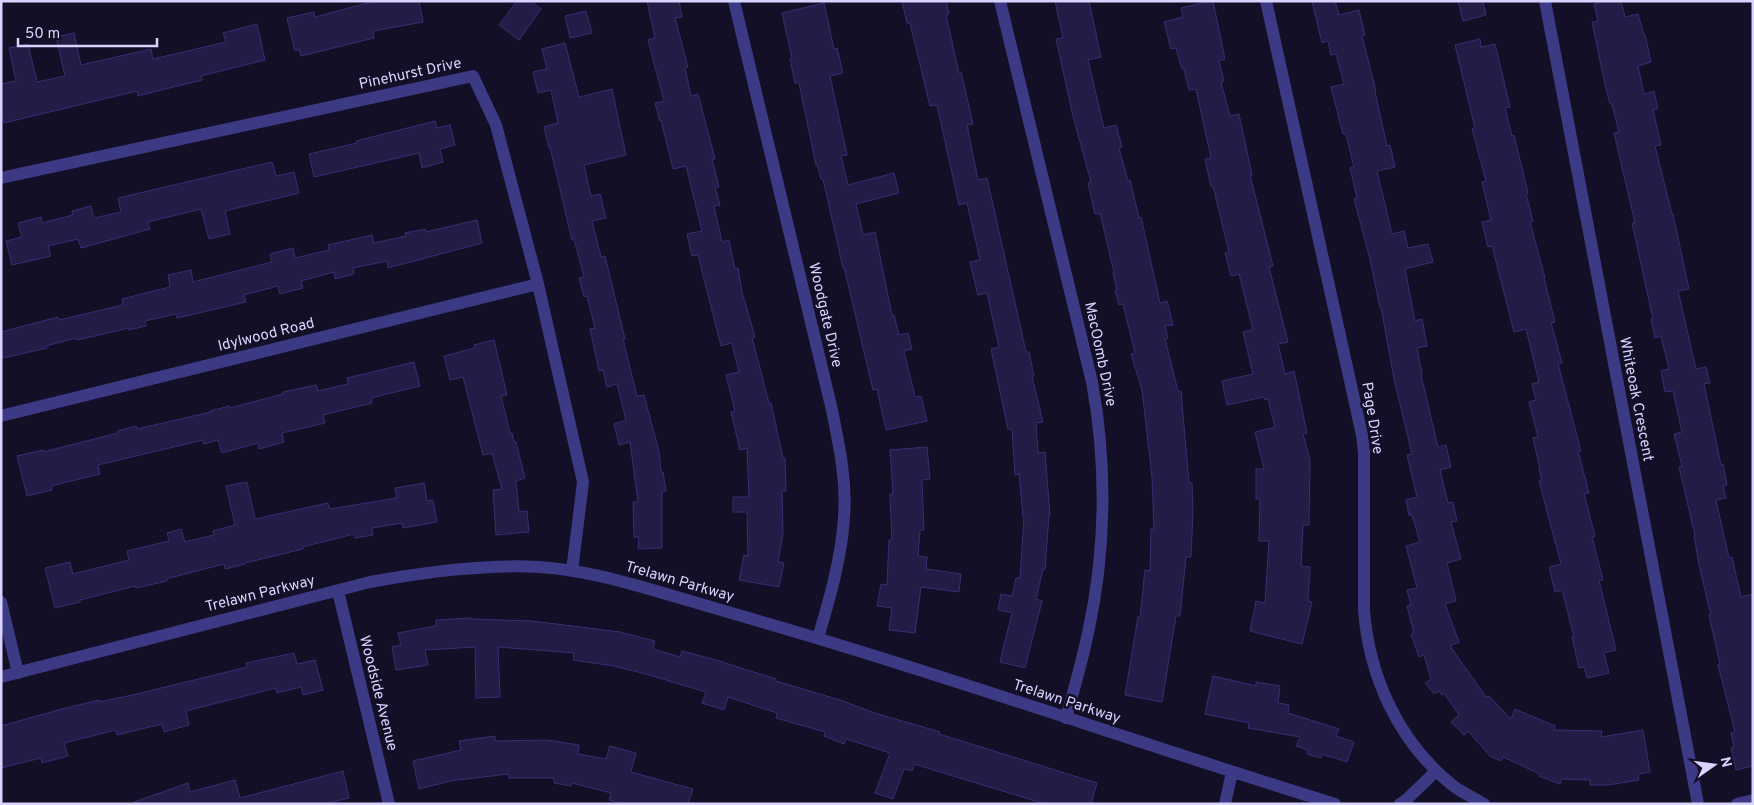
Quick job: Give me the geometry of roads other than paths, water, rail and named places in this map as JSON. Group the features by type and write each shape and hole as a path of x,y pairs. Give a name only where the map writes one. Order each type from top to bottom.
{"street":[{"name":"Woodgate Drive","path":"734,1 832,410 842,463 844,518 837,564 818,638"},
{"name":"MacOomb Drive","path":"1000,1 1092,382 1100,438 1103,498 1098,570 1089,632 1066,718"},
{"name":"Page Drive","path":"1266,1 1362,435 1364,453 1364,610 1369,648 1380,686 1391,710 1414,746 1436,771 1452,785 1484,804"},
{"name":"Whiteoak Crescent","path":"1545,1 1698,804"},
{"name":"Pinehurst Drive","path":"1,178 473,76 496,125 538,284 582,482 572,571"},
{"name":"Idylwood Road","path":"1,416 538,284"},
{"name":"Trelawn Parkway","path":"1,677 338,590 415,574 501,566 540,567 601,575 818,638 1335,804"},
{"name":"Woodside Avenue","path":"338,590 389,804"},
{"path":"1,602 18,673"},
{"path":"1400,804 1436,771"},
{"path":"1225,804 1232,772"},
{"path":"1737,804 1753,800"}]}
